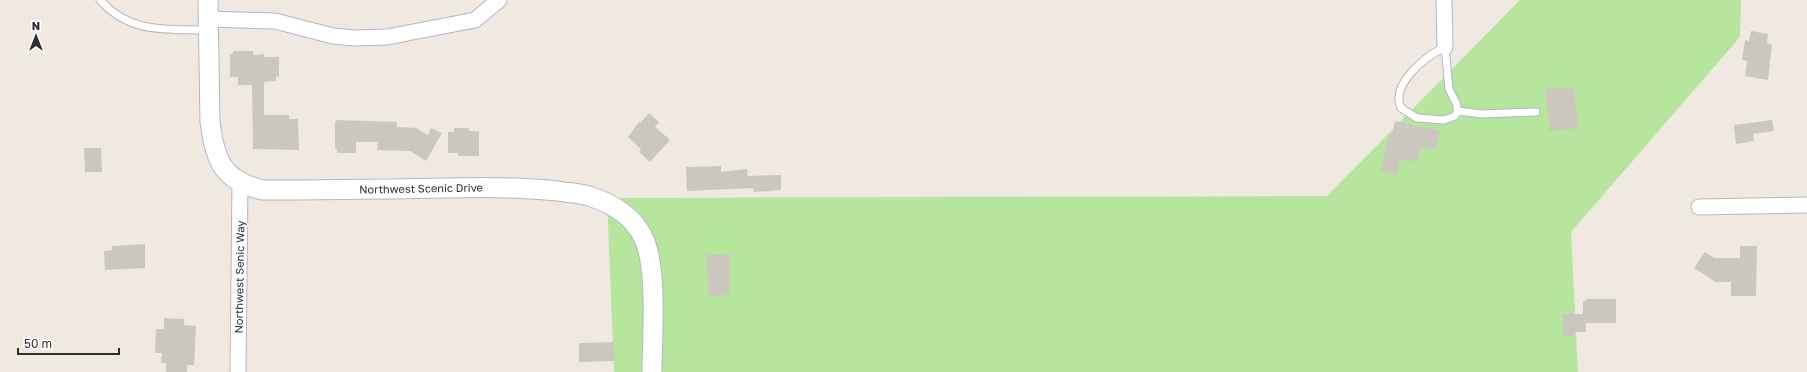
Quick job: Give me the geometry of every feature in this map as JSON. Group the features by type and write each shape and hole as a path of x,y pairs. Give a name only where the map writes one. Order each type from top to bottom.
{"street":[{"name":"Northwest Scenic Drive","path":"208,0 210,122 212,139 216,154 223,168 233,179 240,183 264,190 507,187 574,193 592,197 616,207 625,213 636,225 644,238 649,254 652,280 652,372"},
{"path":"208,24 275,21 333,36 355,38 387,37 422,32 475,20 499,0"},
{"path":"1444,0 1445,47"},
{"name":"Northwest Senic Way","path":"238,372 240,183"},
{"path":"1699,207 1807,205"}],"lane":[{"path":"100,0 117,15 143,27 208,24"},
{"path":"1445,47 1449,89 1458,111 1455,116 1444,120 1417,118 1401,108 1399,104 1400,91 1414,68 1432,53 1445,47"},
{"path":"1458,111 1482,114 1536,112"}],"green space":[{"path":"1520,0 1741,0 1740,37 1571,232 1578,372 614,372 607,198 1327,196"}],"building":[{"path":"1751,31 1768,34 1767,43 1772,45 1768,80 1745,76 1747,61 1742,60 1745,40 1749,41"},
{"path":"233,51 253,51 253,55 264,54 264,57 279,57 279,76 276,77 276,81 264,82 264,115 289,115 289,119 298,119 299,150 253,149 252,85 238,85 238,77 230,77 230,54 233,54"},
{"path":"1574,87 1578,128 1550,131 1545,89"},
{"path":"649,113 659,122 655,127 670,140 650,162 639,152 641,149 628,137 639,122 640,123"},
{"path":"337,120 397,122 397,127 416,128 428,135 431,128 442,133 426,161 410,151 377,150 378,142 356,142 356,153 337,153 337,149 335,149 335,122"},
{"path":"1772,120 1774,131 1753,134 1754,141 1736,144 1734,125"},
{"path":"1395,121 1440,131 1436,150 1420,147 1417,161 1400,160 1397,175 1381,171 1388,135 1392,135"},
{"path":"454,128 469,128 469,131 479,131 479,156 458,156 458,153 448,153 448,132 454,132"},
{"path":"84,148 101,148 102,172 85,172"},
{"path":"721,166 721,172 747,169 748,176 781,175 781,190 754,192 753,188 687,191 686,167"},
{"path":"145,244 145,268 105,270 104,251 112,250 112,246"},
{"path":"1740,246 1757,246 1756,296 1731,296 1731,282 1716,282 1694,268 1705,252 1714,258 1740,258"},
{"path":"729,254 730,295 708,296 707,255"},
{"path":"1586,299 1616,299 1616,323 1586,323 1586,332 1574,332 1574,336 1563,336 1563,314 1583,314 1583,301 1586,301"},
{"path":"164,318 184,319 184,325 196,326 194,365 187,365 187,372 166,372 166,363 161,363 162,353 155,353 156,329 164,329"},
{"path":"614,342 615,361 579,362 579,343"}]}
